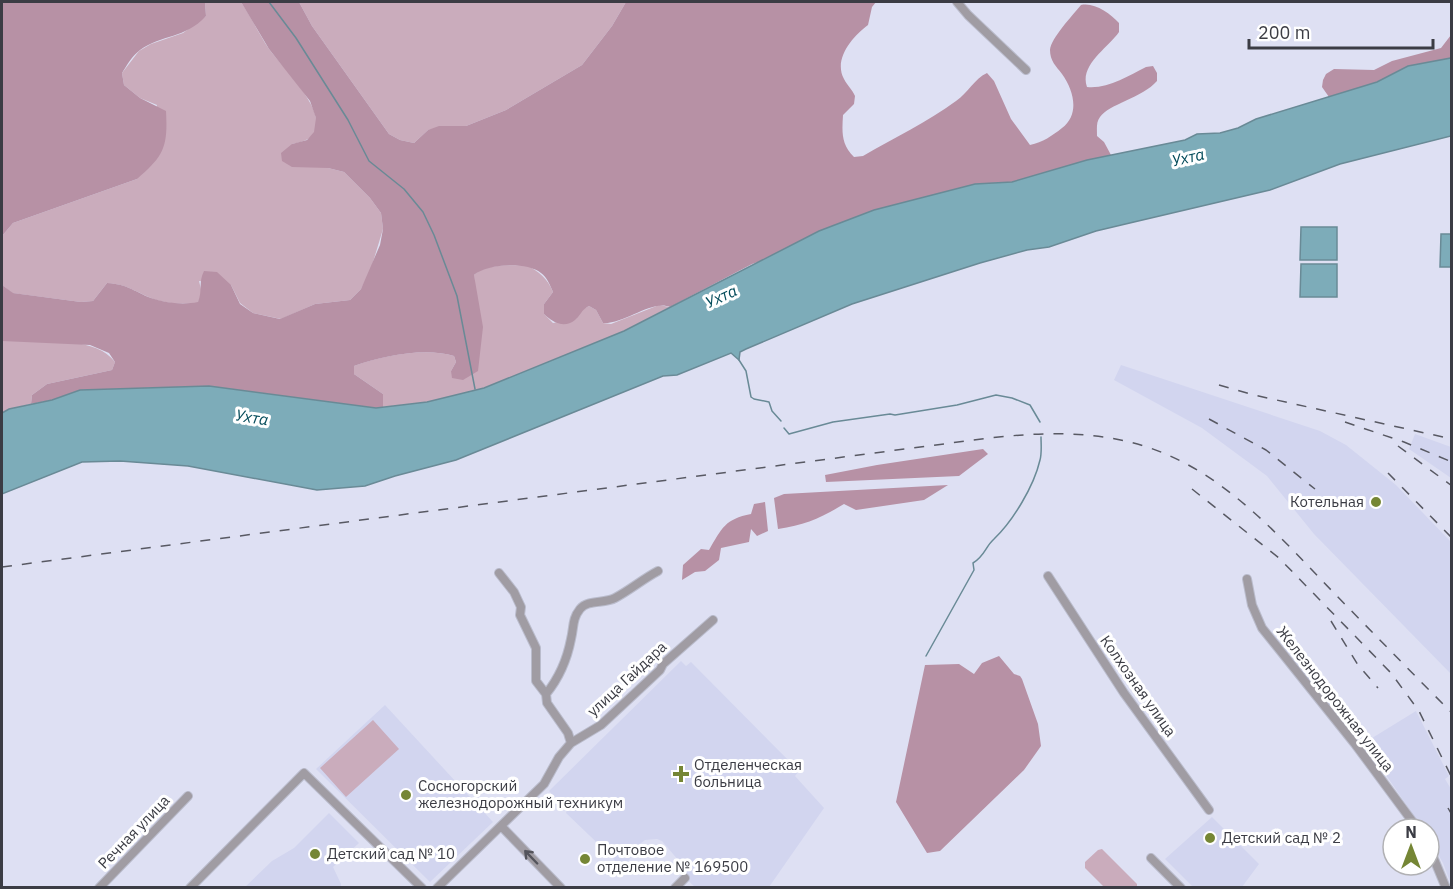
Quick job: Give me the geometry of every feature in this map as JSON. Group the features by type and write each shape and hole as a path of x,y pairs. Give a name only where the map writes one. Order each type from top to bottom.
{"street":[{"path":"957,2 1026,70"},
{"path":"546,694 561,673 571,642 572,623 581,608 586,603 598,603 614,598 658,571"},
{"path":"500,573 514,592 521,607 520,615 536,648 536,681 546,694 547,703 568,733 571,743"},
{"name":"Колхозная улица","path":"1048,576 1124,693 1209,810"},
{"name":"Железнодорожная улица","path":"1247,579 1254,614 1262,628 1355,744 1409,817"},
{"name":"улица Гайдара","path":"437,888 544,784 559,757 571,743 601,725 660,670 663,664 713,620"},
{"path":"190,888 304,773 422,888"},
{"name":"Речная улица","path":"99,888 188,796"},
{"path":"501,826 561,888"},
{"path":"1151,858 1181,888"},
{"path":"675,888 685,878"}],"shaded area":[{"path":"2,2 205,2 206,16 190,29 140,50 122,73 124,85 140,98 166,111 165,142 159,157 153,164 137,179 13,223 2,236"},
{"path":"205,2 241,2 269,49 305,94 313,108 317,121 315,132 306,140 292,144 328,168 344,172 370,198 381,213 383,229 370,272 361,289 350,300 315,304 281,319 253,313 240,303 231,285 199,281 202,293 198,303 162,301 125,286 107,283 93,301 81,302 12,293 2,285 2,236 13,223 137,179 157,105 140,98 124,85 122,73 139,51 151,44 183,33 206,16"},
{"path":"241,2 299,2 312,26 389,134 400,140 414,143 428,130 439,126 466,126 506,110 582,65 612,26 626,2 876,2 872,7 868,25 856,35 846,49 841,64 844,79 855,96 854,104 843,115 842,127 843,138 854,157 863,156 934,116 960,98 987,73 994,81 1011,119 1030,145 1051,136 1068,122 1073,102 1070,88 1052,60 1051,45 1081,5 1091,5 1102,9 1119,23 1119,32 1096,57 1087,71 1087,87 1110,84 1153,66 1157,73 1157,81 1143,92 1104,112 1099,119 1097,136 1104,142 1111,155 1012,182 975,184 752,264 670,307 655,306 620,320 603,323 596,310 589,306 571,323 562,324 554,322 544,314 544,304 553,292 547,279 541,273 517,265 497,266 480,271 474,275 483,327 478,371 463,380 452,378 451,371 456,362 454,356 430,352 390,356 354,366 354,374 383,394 383,407 376,408 209,386 80,390 52,400 31,404 32,395 47,384 112,370 115,362 109,353 90,345 2,341 2,285 13,293 81,302 93,301 107,283 125,286 156,300 186,303 198,302 204,271 217,272 231,285 240,304 253,313 280,319 315,304 350,300 361,289 380,245 383,229 381,213 370,198 344,172 328,168 292,167 282,161 281,153 292,144 307,140 314,132 316,118 310,101 269,49"},
{"path":"299,2 626,2 612,26 582,65 506,110 466,126 428,130 414,143 400,140 389,134 312,26"},
{"path":"1451,35 1451,58 1408,66 1377,82 1329,97 1322,87 1326,74 1334,69 1374,70 1392,61 1441,48"},
{"path":"526,265 542,276 553,292 544,304 544,314 553,323 576,319 581,310 589,306 596,310 603,323 611,324 659,305 670,307 624,331 484,388 427,402 383,407 383,394 354,374 354,366 377,359 430,352 454,356 456,362 451,371 478,371 474,275 491,267"},
{"path":"2,341 71,342 96,348 115,362 112,370 47,384 32,395 31,404 2,413"},
{"path":"1121,365 1320,431 1346,445 1396,485 1451,542 1451,674 1314,534 1267,476 1202,428 1114,380"},
{"path":"1415,434 1451,447 1451,478 1409,449"},
{"path":"983,449 988,454 959,476 826,482 825,475"},
{"path":"948,485 924,500 856,510 844,504 812,520 778,529 774,498 784,494"},
{"path":"765,502 768,531 757,536 751,529 749,542 721,548 719,560 705,571 695,572 682,580 683,565 701,549 709,550 721,530 730,522 751,514 754,504"},
{"path":"999,656 1014,674 1022,679 1038,724 1041,746 1024,770 940,851 927,853 896,802 925,665 959,664 974,674 982,663"},
{"name":"Отделенческая больница","path":"681,661 686,666 691,662 799,771 795,776 824,808 769,887 695,887 681,874 685,868 662,841 657,839 645,840 632,850 634,853 629,860 619,868 613,858 566,813 567,810 549,791"},
{"name":"Сосногорский железнодорожный техникум","path":"385,705 493,822 430,882 316,769"},
{"path":"1416,711 1449,776 1445,779 1451,789 1451,884 1441,859 1441,817 1415,817 1364,743"},
{"path":"373,720 399,749 346,797 320,768"},
{"name":"Детский сад № 10","path":"329,813 359,843 333,867 341,887 245,887 272,861 294,848"},
{"name":"Детский сад № 2","path":"1212,817 1259,864 1242,887 1193,887 1165,859"},
{"path":"1102,849 1137,884 1137,887 1104,887 1085,868 1085,862"}],"water":[{"name":"Ухта","path":"1451,58 1451,136 1340,164 1270,190 1096,231 1049,247 1027,250 980,263 852,304 746,349 740,352 739,360 731,353 677,375 663,376 456,460 365,486 317,490 188,466 120,461 82,462 2,494 2,413 9,409 52,400 80,390 209,386 376,408 427,402 484,388 624,331 819,231 874,210 975,184 1012,182 1087,160 1185,140 1197,134 1220,133 1238,128 1256,119 1377,82 1408,66"},
{"path":"1301,227 1337,227 1337,260 1300,260"},
{"path":"1441,234 1451,234 1451,267 1440,267"},
{"path":"1301,264 1337,264 1337,297 1300,297"}],"waterway":[{"path":"269,2 296,38 348,120 369,161 404,189 423,212 457,296 475,389"},
{"path":"739,360 746,371 751,397 769,402 772,411 781,421"},
{"path":"784,428 789,434 833,422 957,405 996,395 1030,405 1040,422"},
{"path":"926,656 974,570 973,563 1008,523 1028,492 1040,460 1041,437"}],"railway":[{"path":"1219,385 1254,395 1452,439"},
{"path":"1209,419 1266,450 1315,489"},
{"path":"1345,422 1404,442 1452,462"},
{"path":"2,567 989,438 1030,434 1090,435 1130,442 1178,459 1227,491 1272,529 1452,713"},
{"path":"1398,446 1452,486"},
{"path":"1388,473 1452,538"},
{"path":"1192,489 1279,558 1391,673 1419,711 1452,778"},
{"path":"1331,621 1358,665 1378,688"},
{"path":"1448,808 1452,815"}],"place":[{"name":"Котельная","path":"1376,502"},
{"name":"Отделенческая больница","path":"681,774"},
{"name":"Сосногорский железнодорожный техникум","path":"406,795"},
{"name":"Детский сад № 2","path":"1210,838"},
{"name":"Детский сад № 10","path":"315,854"},
{"name":"Почтовое отделение № 169500","path":"585,859"}]}
